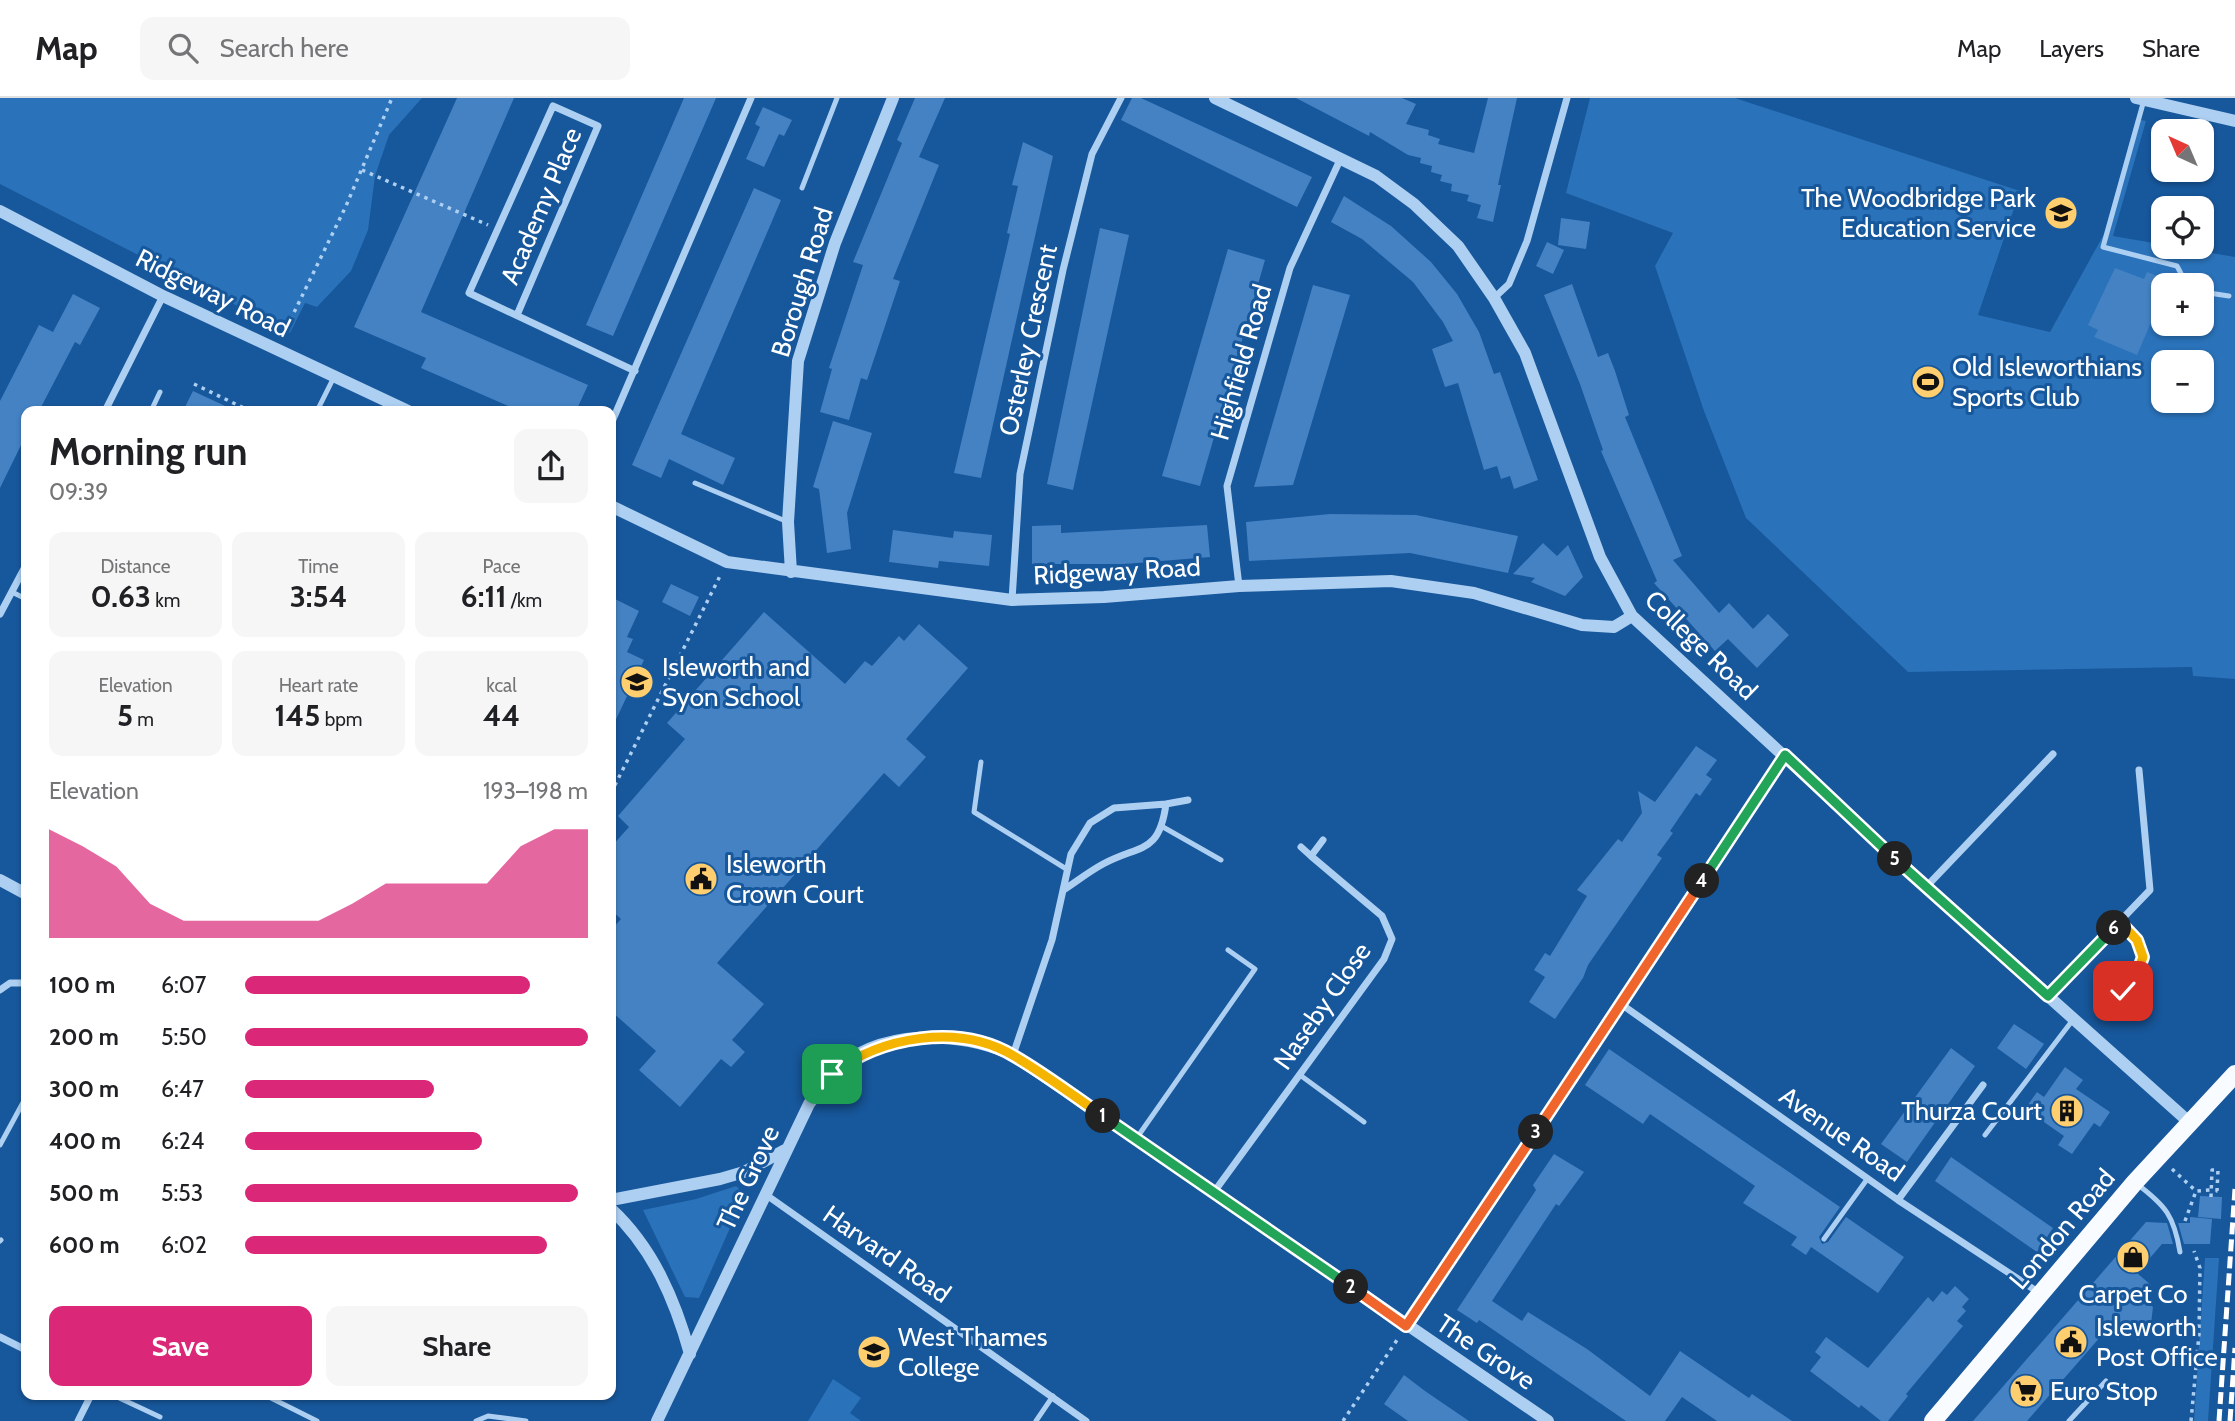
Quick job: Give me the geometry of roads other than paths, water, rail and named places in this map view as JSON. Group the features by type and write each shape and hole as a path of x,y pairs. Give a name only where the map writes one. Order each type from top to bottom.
{"main road":[{"name":"London Road","path":"1933,1421 2158,1155 2235,1074"}],"street":[{"path":"616,413 751,98"},
{"name":"Borough Road","path":"791,572 788,522 798,361 835,243 893,98"},
{"name":"Osterley Crescent","path":"1012,600 1020,474 1063,270 1092,154 1121,98"},
{"name":"College Road","path":"1215,98 1376,176 1414,204 1458,246 1494,298 1525,354 1600,557 1632,616 1926,887 2189,1122"},
{"path":"1494,298 1509,284 1527,241 1567,98"},
{"path":"2140,99 2235,121"},
{"name":"Academy Place","path":"517,315 598,126 553,106 469,293 635,371"},
{"name":"Highfield Road","path":"1239,586 1227,485 1290,268 1340,160"},
{"name":"Ridgeway Road","path":"0,211 163,296 397,406"},
{"path":"109,406 163,296"},
{"name":"Ridgeway Road","path":"616,508 727,562 1012,600 1104,597 1239,586 1391,581 1474,593 1582,625 1614,627 1632,616"},
{"path":"0,614 21,575"},
{"path":"1926,887 2053,754"},
{"path":"1406,1326 1785,755"},
{"path":"2048,996 2150,890 2138,770"},
{"path":"1013,1055 1052,940 1071,854 1090,823 1114,808 1188,800"},
{"path":"1065,889 1104,863 1153,841 1163,827 1166,804"},
{"path":"1311,856 1323,840"},
{"name":"Naseby Close","path":"1214,1192 1384,958 1392,939 1382,916 1301,847"},
{"path":"0,881 21,892"},
{"path":"0,990 10,983 21,983"},
{"name":"Avenue Road","path":"1621,1004 1898,1200 2041,1294"},
{"name":"The Grove","path":"657,1421 809,1104 832,1074 854,1057 891,1041 924,1037 961,1040 1013,1055 1548,1421"},
{"path":"1898,1200 1983,1085"},
{"path":"616,1199 720,1179 744,1171 785,1150"},
{"name":"Harvard Road","path":"765,1194 1086,1421"},
{"path":"616,1214 633,1231 663,1279 690,1354"},
{"path":"0,1337 21,1348"},
{"path":"78,1421 88,1400"}],"lane":[{"path":"802,188 837,98"},
{"path":"2140,99 2103,247 2177,266 2181,273"},
{"path":"2214,294 2229,296"},
{"path":"320,406 334,377"},
{"path":"153,406 160,392"},
{"path":"695,483 788,522"},
{"path":"12,592 21,596"},
{"path":"981,762 974,812 1068,870"},
{"path":"1163,827 1221,860"},
{"path":"2120,922 2137,940 2143,957 2136,976 2123,991 2141,1007"},
{"path":"1136,1139 1255,969 1228,950"},
{"path":"1985,1135 2073,1020"},
{"path":"1300,1075 1364,1122"},
{"path":"0,1145 21,1106"},
{"path":"1824,1239 1868,1178"},
{"path":"2135,1182 2155,1198 2175,1222 2180,1252"},
{"path":"2070,1421 2106,1381"},
{"path":"1036,1421 1053,1396"},
{"path":"123,1400 160,1418"},
{"path":"275,1400 317,1421"},
{"path":"476,1421 488,1416 526,1421"}],"railway":[{"path":"2219,1421 2235,1189"},
{"path":"2230,1421 2235,1348"}],"place":[{"name":"The Woodbridge Park Education Service","path":"2061,213"},
{"name":"Old Isleworthians Sports Club","path":"1928,382"},
{"name":"Isleworth and Syon School","path":"637,682"},
{"name":"Isleworth Crown Court","path":"701,879"},
{"name":"Thurza Court","path":"2067,1111"},
{"name":"Carpet Co","path":"2133,1257"},
{"name":"Isleworth Post Office","path":"2071,1342"},
{"name":"West Thames College","path":"874,1352"},
{"name":"Euro Stop","path":"2026,1391"}]}
